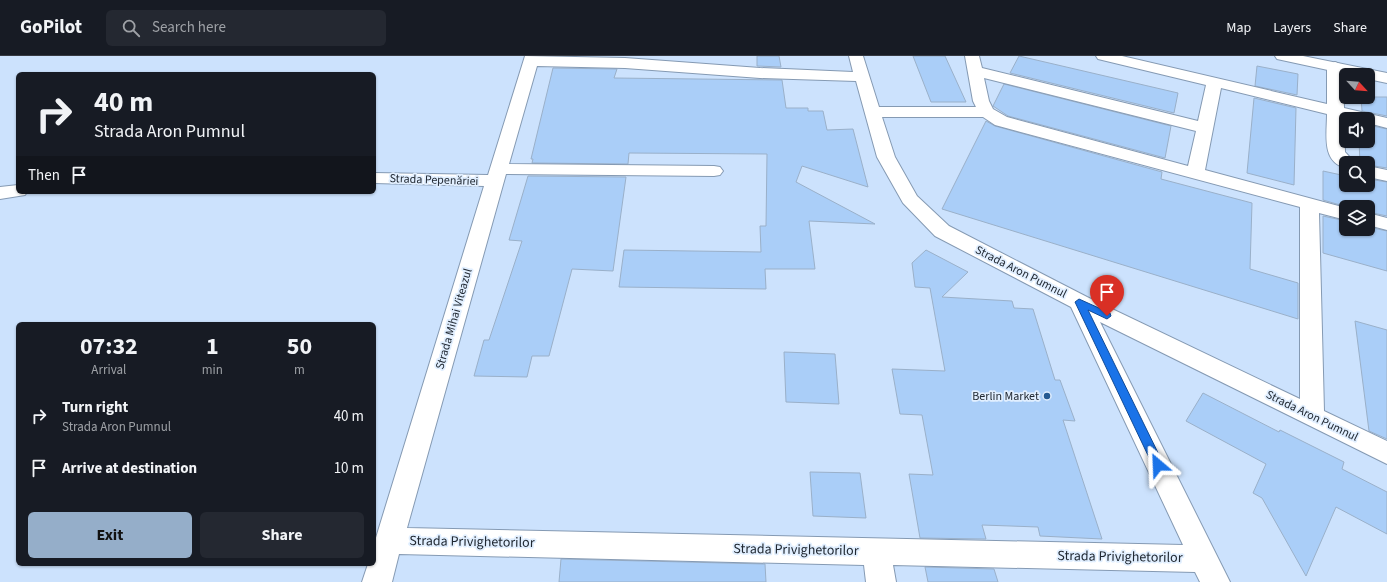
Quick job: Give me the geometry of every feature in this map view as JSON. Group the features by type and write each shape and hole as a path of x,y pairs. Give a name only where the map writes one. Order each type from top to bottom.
{"street":[{"name":"Strada Aron Pumnul","path":"856,56 886,157 910,199 942,231 1079,302 1387,453"},
{"path":"1103,56 1144,61 1214,82 1387,123"},
{"path":"1282,56 1387,78"},
{"path":"531,58 760,73 862,77"},
{"name":"Strada Mihai Viteazul","path":"376,582 531,58"},
{"path":"1205,128 974,64 981,101 987,112 1001,121 1339,212"},
{"path":"1335,67 1336,152 1339,157"},
{"path":"1196,173 1214,82"},
{"path":"873,112 987,112"},
{"name":"Strada Pepenăriei","path":"376,178 714,171"},
{"path":"1375,173 1387,176"},
{"path":"0,193 16,191"},
{"path":"1309,204 1312,416"},
{"path":"1375,221 1387,224"},
{"path":"1079,302 1209,571"},
{"name":"Strada Privighetorilor","path":"389,540 876,552 1209,571"},
{"path":"876,552 881,582"}],"building":[{"path":"757,56 779,56 781,67 757,66"},
{"path":"913,56 945,56 966,102 931,102"},
{"path":"1019,56 1178,93 1174,113 1010,73"},
{"path":"1257,66 1298,74 1297,95 1255,86"},
{"path":"553,68 617,69 614,78 782,80 786,108 808,108 808,111 823,111 827,130 853,129 868,187 802,166 796,182 875,224 809,221 815,269 765,269 766,289 619,287 624,250 761,252 760,226 766,226 767,154 629,153 628,164 532,163 533,159 531,159"},
{"path":"1004,84 1171,126 1165,158 1008,116 993,106"},
{"path":"1375,97 1387,97 1387,116 1375,114 1375,112 1362,111 1362,104 1375,104"},
{"path":"1254,98 1296,108 1294,185 1247,173"},
{"path":"986,121 995,126 1162,172 1161,179 1252,203 1250,269 1298,283 1298,319 942,209"},
{"path":"1375,126 1387,129 1387,168 1375,166 1375,156 1360,156 1359,148 1375,148"},
{"path":"1323,171 1339,174 1339,192 1375,192 1375,180 1387,182 1387,216 1375,213 1375,200 1339,200 1339,205 1323,200"},
{"path":"528,176 626,177 613,271 572,269 549,356 532,356 527,377 474,376 484,340 489,340 522,241 509,240"},
{"path":"1323,216 1339,219 1339,236 1375,236 1375,228 1387,231 1387,271 1323,253"},
{"path":"926,250 968,272 942,297 1012,301 1014,308 1033,309 1055,380 1060,380 1075,421 1063,420 1102,539 1040,536 1038,527 982,525 986,539 920,538 909,474 933,475 922,415 900,414 892,369 945,371 930,288 915,287 912,263"},
{"path":"1355,321 1387,330 1387,439 1369,431"},
{"path":"784,352 835,354 839,404 786,402"},
{"path":"1203,393 1279,432 1280,430 1344,462 1342,469 1387,492 1387,534 1336,507 1306,576 1262,498 1253,493 1266,464 1186,421"},
{"path":"810,472 860,473 866,518 813,516"},
{"path":"561,559 765,564 766,582 559,582"},
{"path":"925,567 994,569 998,582 928,582"}],"place":[{"name":"Berlin Market","path":"1047,396"}],"route":[{"path":"1107,316 1079,302 1158,465"}]}
